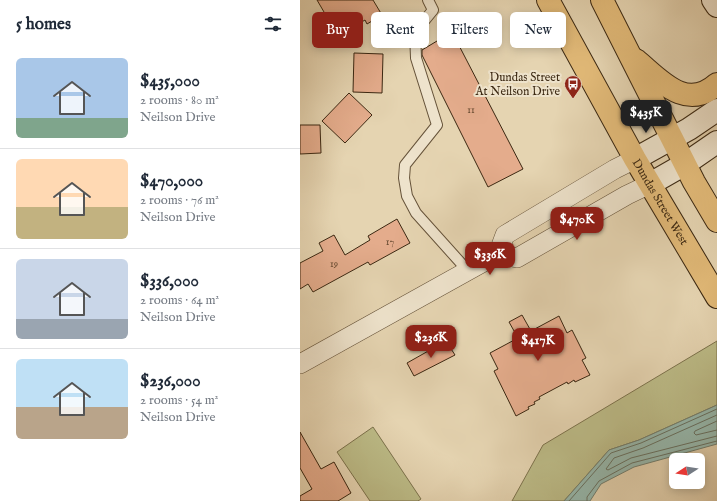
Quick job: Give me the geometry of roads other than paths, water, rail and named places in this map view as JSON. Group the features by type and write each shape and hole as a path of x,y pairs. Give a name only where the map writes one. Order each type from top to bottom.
{"main road":[{"name":"Dundas Street West","path":"548,0 635,159 717,296"},
{"path":"602,0 685,164 717,221"},
{"path":"713,0 717,6"},
{"path":"629,54 677,92 686,95 695,95 704,93 717,84"},
{"path":"635,159 704,120 717,110"},
{"path":"650,184 685,164 717,142"}],"street":[{"path":"300,364 498,254 505,235 615,169 635,159"},
{"path":"498,254 516,258 627,195 650,184"}],"lane":[{"path":"428,0 434,10 415,32 416,58 437,125 405,165 404,178 407,196 416,213 468,271"}],"water":[{"path":"717,405 717,444 685,453 669,453 669,457 634,467 601,484 590,501 564,501 609,450 639,440"}],"place":[{"name":"Dundas Street At Neilson Drive","path":"573,99"}]}
